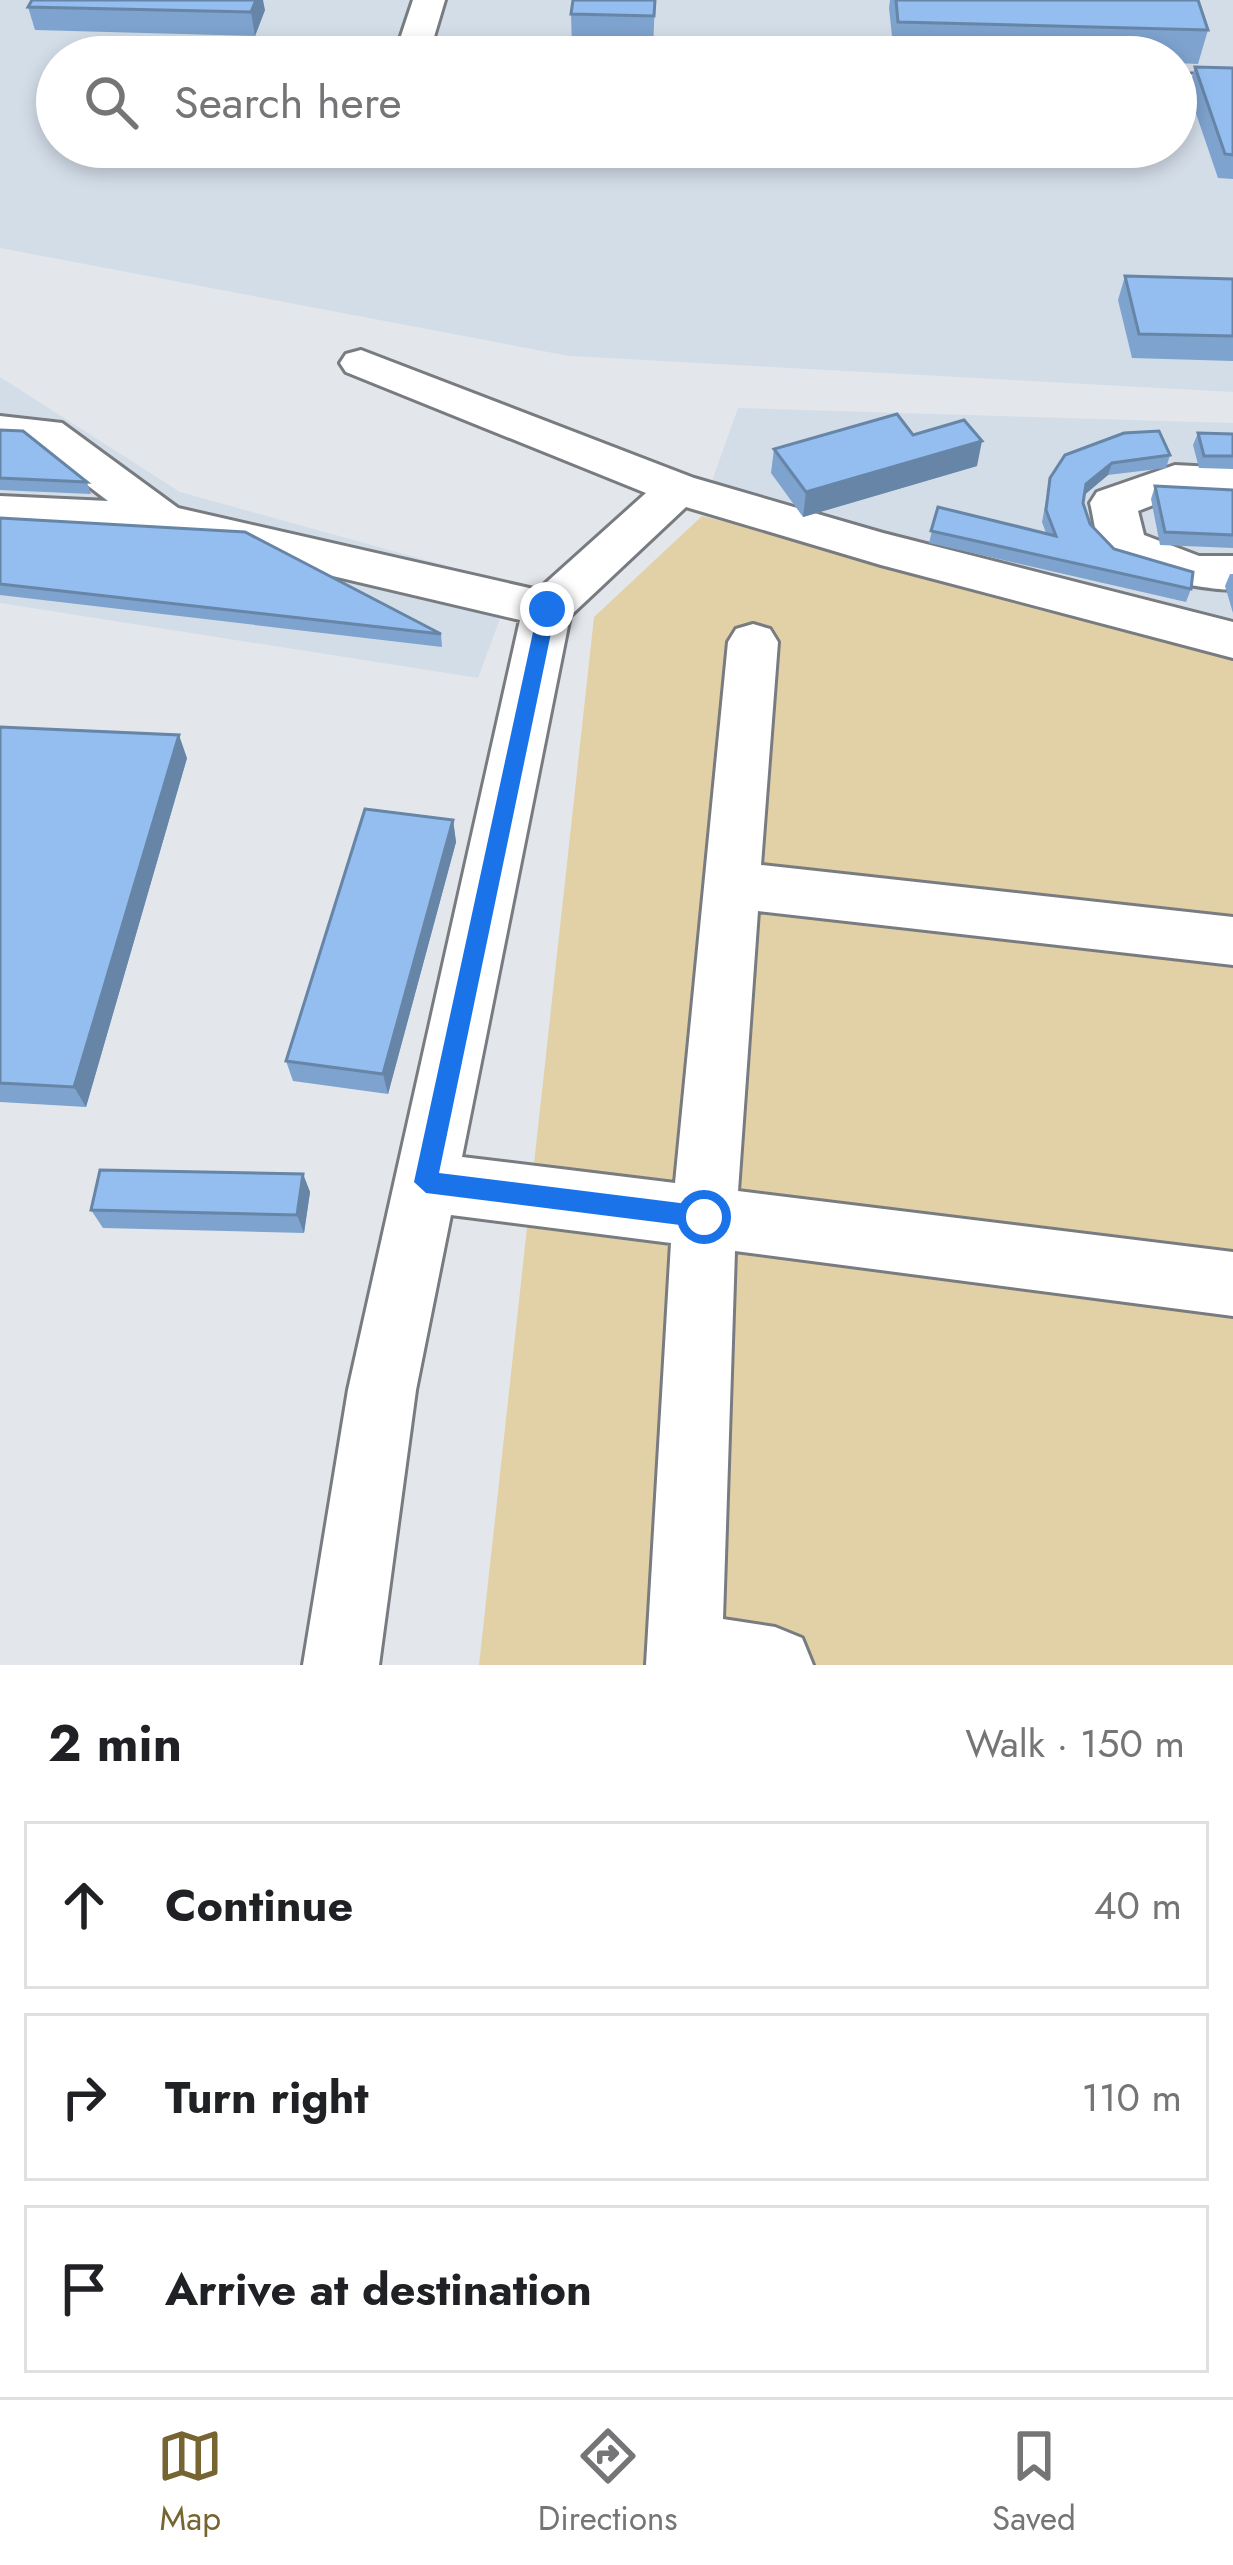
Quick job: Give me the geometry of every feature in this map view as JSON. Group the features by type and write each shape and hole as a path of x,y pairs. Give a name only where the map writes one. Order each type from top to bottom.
{"lane":[{"path":"418,36 430,0"},
{"path":"1197,85 1233,86"},
{"path":"361,363 678,489 881,549 1220,637 1214,572 1123,545 1114,502 1175,480 1233,483"},
{"path":"0,430 46,433 163,520"},
{"path":"341,1665 382,1390 547,609 678,489"},
{"path":"0,512 163,520 547,609"},
{"path":"753,642 704,1217 684,1658 775,1665"},
{"path":"733,885 1233,941"},
{"path":"426,1182 1233,1284"}],"shaded area":[{"path":"0,0 1233,0 1233,392 569,356 0,248"},
{"path":"0,377 180,492 513,584 478,678 0,603"},
{"path":"738,408 1233,423 1233,628 709,489"},
{"path":"702,516 1233,651 1233,1665 479,1665 594,617"}],"building":[{"path":"32,0 256,0 251,12 28,7"},
{"path":"573,0 655,0 654,16 571,14"},
{"path":"896,0 1198,0 1208,30 898,22"},
{"path":"1197,67 1233,68 1233,155 1225,154"},
{"path":"1125,276 1233,279 1233,336 1139,334"},
{"path":"897,414 913,435 964,420 982,441 806,492 774,449"},
{"path":"0,430 23,431 87,482 0,478"},
{"path":"1159,431 1170,455 1112,463 1086,484 1083,503 1090,524 1114,549 1193,572 1191,589 931,531 938,507 1056,536 1046,510 1050,478 1065,455 1124,433"},
{"path":"1198,433 1233,434 1233,456 1204,456"},
{"path":"1155,486 1233,490 1233,535 1165,532"},
{"path":"0,518 245,532 441,634 0,584"},
{"path":"0,727 179,735 74,1087 0,1083"},
{"path":"365,809 453,820 383,1074 286,1061"},
{"path":"100,1170 303,1174 297,1215 91,1210"}],"route":[{"path":"547,609 426,1182 704,1217"}]}
